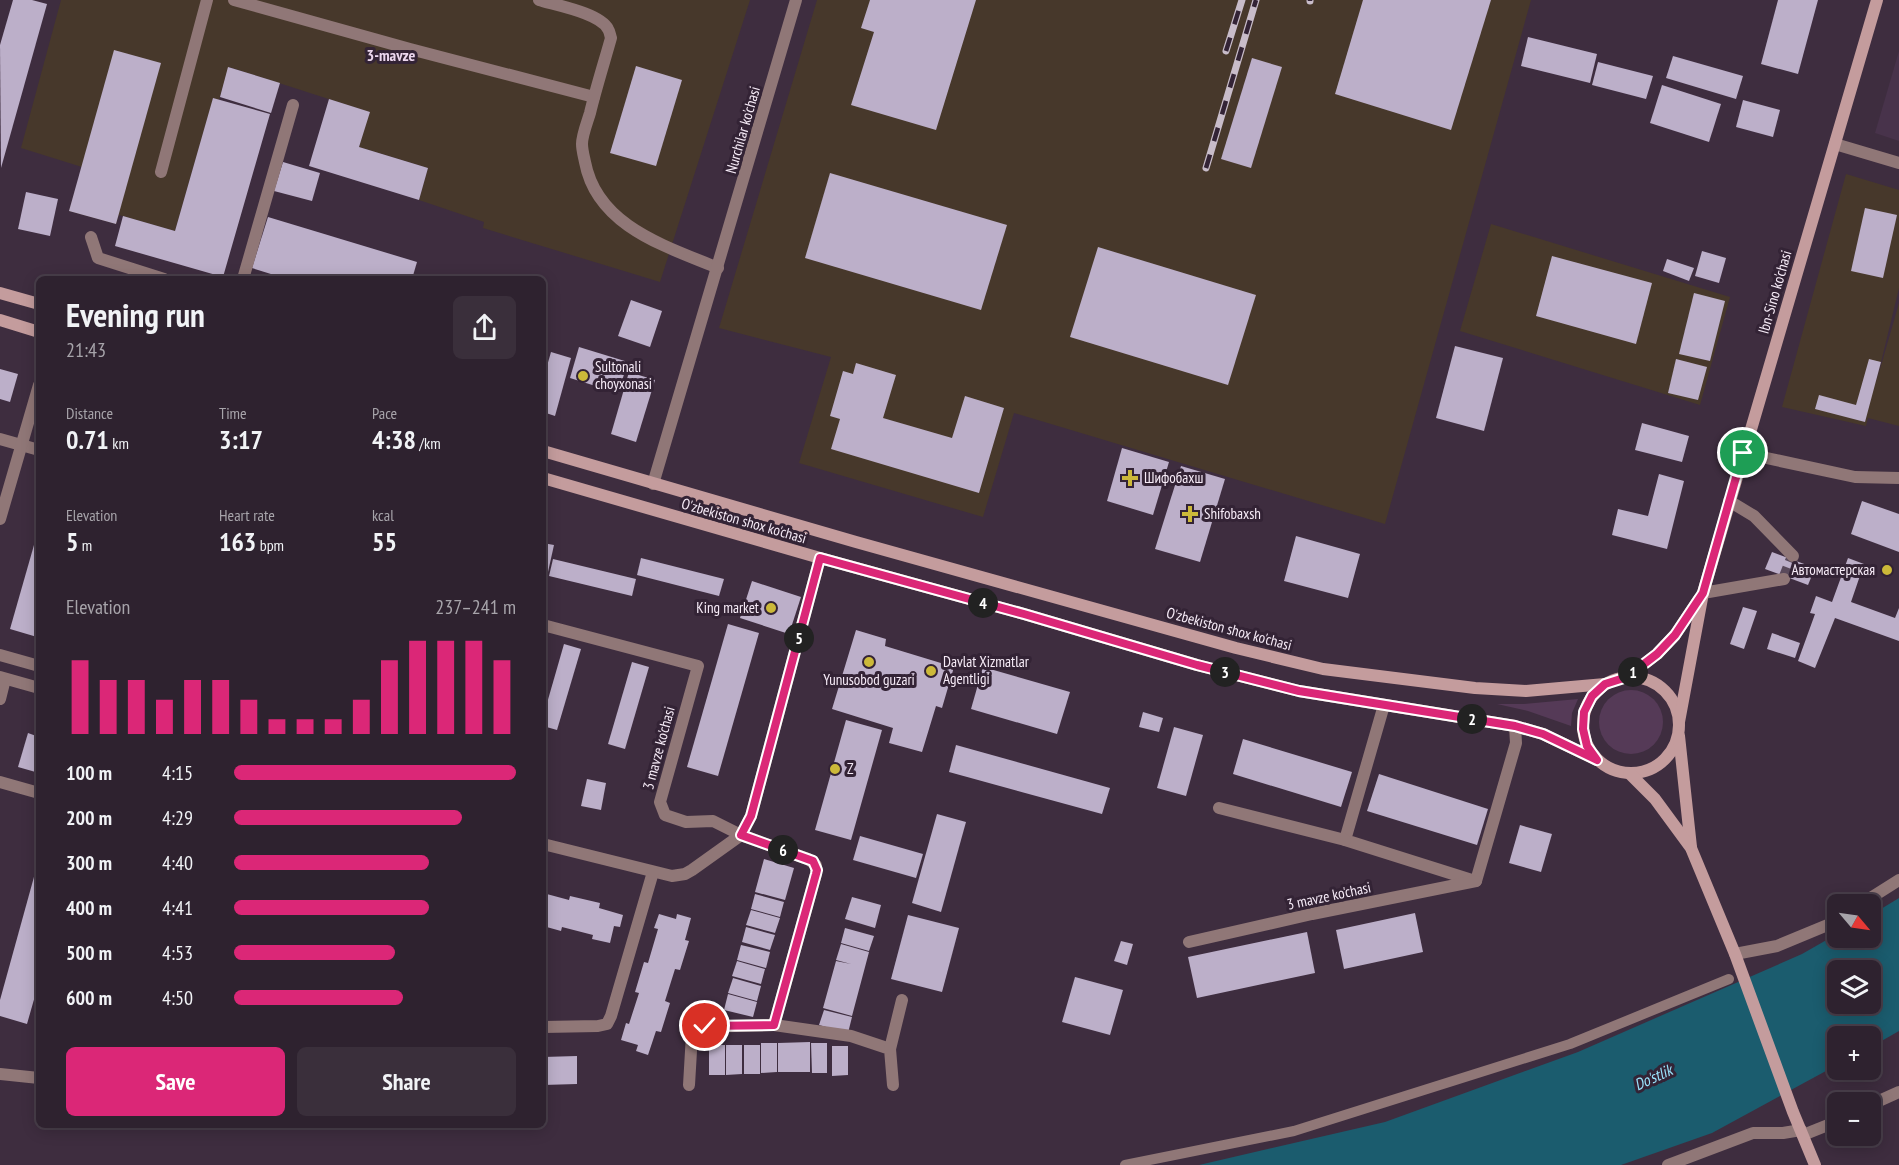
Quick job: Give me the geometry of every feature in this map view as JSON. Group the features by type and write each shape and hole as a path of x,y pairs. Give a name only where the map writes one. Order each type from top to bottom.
{"main road":[{"name":"Ibn-Sino ko'chasi","path":"1703,593 1877,0"},
{"path":"0,293 36,303"},
{"path":"0,320 36,331"},
{"name":"O'zbekiston shox ko'chasi","path":"546,452 856,543 1236,648 1323,669 1475,688 1526,691 1605,684"},
{"name":"O'zbekiston shox ko'chasi","path":"546,479 1197,665 1299,691 1515,726 1543,734 1597,760"},
{"path":"1703,593 1679,726 1673,747 1662,761 1647,770 1629,773 1611,769 1597,760 1587,746 1583,720 1584,712 1592,696 1605,684 1627,677 1657,654 1675,635 1703,593"},
{"path":"1627,677 1642,678 1656,684 1668,694 1675,707 1679,726 1691,848"},
{"path":"1629,773 1655,799 1691,848 1737,958 1793,1112 1815,1165"}],"street":[{"path":"161,172 207,0"},
{"path":"234,0 594,97"},
{"path":"539,0 589,15 608,29 610,39 582,143 586,169 598,196 622,222 636,231 660,244 718,268"},
{"name":"Nurchilar ko'chasi","path":"653,484 796,0"},
{"path":"244,276 293,105"},
{"path":"1835,144 1899,163"},
{"path":"91,237 98,258 155,276"},
{"path":"0,519 36,395"},
{"path":"0,439 36,449"},
{"path":"1743,453 1855,477 1899,478"},
{"path":"1729,501 1754,516 1793,556"},
{"path":"546,845 672,876 685,874 741,835 751,816 820,558"},
{"path":"1703,593 1784,579"},
{"name":"3 mavze ko'chasi","path":"546,626 698,666 660,802 665,815 686,822 713,821 741,835 813,861 817,870 774,1025"},
{"path":"0,655 36,665"},
{"path":"0,699 3,678 36,687"},
{"path":"1345,840 1384,705"},
{"path":"1219,808 1345,840 1476,881 1516,743 1515,726"},
{"path":"0,782 36,792"},
{"path":"546,1027 607,1024 653,872"},
{"path":"1877,894 1899,880"},
{"name":"3 mavze ko'chasi","path":"1189,942 1311,914 1476,881"},
{"path":"1737,958 1777,946 1827,925"},
{"path":"1125,1165 1294,1131 1570,1044 1729,979"},
{"path":"893,1085 890,1049 902,1000"},
{"path":"689,1085 692,1034 698,1027 774,1025 851,1036 890,1049"},
{"path":"0,1074 36,1078"},
{"path":"1881,1100 1899,1092"},
{"path":"1668,1165 1754,1133 1802,1132 1827,1124"}],"shaded area":[{"path":"61,0 750,0 660,282 483,228 484,222 419,200 428,168 359,147 369,112 229,67 219,100 213,99 175,231 119,215 116,224 69,211 82,167 21,148"},
{"path":"817,0 1531,0 1385,524 1014,413 983,517 799,463 831,357 719,328"},
{"path":"1899,51 1899,141 1875,133"},
{"path":"1846,174 1899,190 1899,288 1876,383 1899,303 1899,426 1868,418 1866,426 1782,407"},
{"path":"1491,224 1730,297 1700,405 1460,331"},
{"path":"1631,690 1649,696 1657,704 1663,722 1657,740 1649,748 1631,754 1613,748 1605,740 1599,722 1605,704 1613,696"},
{"path":"1578,699 1572,713 1571,726 1528,711 1497,704 1524,704"}],"water":[{"name":"Do'stlik","path":"1899,898 1899,1031 1881,1041 1881,1026 1827,1026 1827,1070 1712,1133 1621,1165 1199,1165 1385,1122 1578,1052 1802,954 1827,940 1827,948 1881,948 1881,909"}],"building":[{"path":"13,0 32,0 47,4 1,168 0,45"},
{"path":"870,0 976,0 936,130 851,105 874,32 861,28"},
{"path":"1363,0 1491,0 1451,130 1335,94"},
{"path":"1778,0 1818,0 1798,74 1761,64"},
{"path":"1528,37 1597,54 1590,83 1521,66"},
{"path":"114,50 161,63 116,224 69,211"},
{"path":"1673,56 1743,76 1736,99 1666,78"},
{"path":"1252,58 1282,67 1251,168 1221,159"},
{"path":"1598,62 1653,76 1646,99 1592,85"},
{"path":"636,66 682,80 656,166 610,153"},
{"path":"228,67 280,83 271,113 220,97"},
{"path":"1662,85 1721,104 1709,142 1650,123"},
{"path":"213,98 270,114 223,276 115,246 123,216 175,231"},
{"path":"329,99 370,112 359,147 428,168 419,200 309,166"},
{"path":"1743,100 1780,110 1773,137 1736,127"},
{"path":"283,162 320,173 312,201 274,191"},
{"path":"830,173 1007,225 981,310 805,258"},
{"path":"26,192 58,199 50,236 18,229"},
{"path":"1865,208 1897,215 1883,278 1851,271"},
{"path":"268,217 417,262 413,276 277,276 252,268"},
{"path":"1098,247 1256,295 1228,385 1070,337"},
{"path":"1702,251 1726,258 1719,283 1695,276"},
{"path":"1552,256 1652,283 1636,344 1536,316"},
{"path":"1667,259 1694,268 1689,281 1663,271"},
{"path":"1694,293 1725,301 1710,361 1679,354"},
{"path":"631,300 662,311 650,347 618,336"},
{"path":"1455,346 1503,358 1484,431 1436,418"},
{"path":"579,347 628,362 618,393 570,378"},
{"path":"551,352 571,358 555,416 546,413 546,370"},
{"path":"1676,359 1707,367 1698,400 1668,393"},
{"path":"1869,359 1881,362 1865,422 1815,409 1819,395 1856,405"},
{"path":"856,363 896,375 883,418 952,438 965,396 1004,408 979,493 831,449 840,419 830,416 843,371 853,374"},
{"path":"0,369 18,374 10,402 0,399"},
{"path":"629,372 655,380 636,442 611,434"},
{"path":"1642,423 1689,436 1682,462 1635,450"},
{"path":"1122,448 1169,462 1153,515 1107,501"},
{"name":"Shifobaxsh","path":"1181,466 1225,479 1200,562 1155,549"},
{"path":"1659,474 1684,481 1667,549 1612,535 1618,509 1648,516"},
{"path":"1862,501 1899,514 1899,552 1851,534"},
{"path":"1296,536 1360,554 1348,598 1284,581"},
{"path":"36,538 36,637 10,629"},
{"path":"546,544 554,545 548,572 546,572"},
{"path":"1772,552 1815,568 1808,585 1765,569"},
{"path":"641,558 724,579 719,596 637,575"},
{"path":"1848,558 1864,564 1851,602 1895,618 1899,608 1899,641 1835,618 1815,668 1798,661 1815,614 1810,613 1816,596 1832,602"},
{"path":"553,559 636,579 632,596 549,576"},
{"name":"King market","path":"752,581 801,597 789,634 740,618"},
{"path":"1743,607 1757,611 1744,649 1730,644"},
{"path":"728,624 759,633 718,776 687,767"},
{"path":"856,630 886,639 885,646 954,667 942,708 936,706 922,752 889,743 893,728 832,709"},
{"path":"1772,633 1800,643 1795,658 1767,649"},
{"path":"564,644 581,649 557,730 546,727 546,707"},
{"path":"632,662 649,667 625,749 608,744"},
{"path":"983,667 1070,692 1057,734 971,709"},
{"path":"1143,712 1163,718 1159,732 1139,727"},
{"path":"846,720 882,730 851,840 815,830"},
{"path":"1174,727 1203,735 1186,796 1157,788"},
{"path":"28,733 36,736 36,772 18,767"},
{"path":"1243,739 1352,772 1341,807 1233,774"},
{"path":"956,745 1110,788 1102,814 949,772"},
{"path":"1379,774 1488,809 1477,845 1367,811"},
{"path":"587,779 606,783 601,810 581,806"},
{"path":"937,814 966,822 941,912 912,903"},
{"path":"1520,825 1552,834 1541,872 1509,863"},
{"path":"860,836 923,854 916,878 853,860"},
{"path":"764,859 794,868 785,900 755,892"},
{"path":"36,870 36,992 27,1024 0,1016 0,1000"},
{"path":"546,894 569,900 570,896 600,903 599,908 623,915 620,927 614,926 610,943 592,939 593,935 562,927 561,931 546,927"},
{"path":"755,894 784,902 780,917 751,909"},
{"path":"852,897 881,905 875,928 845,919"},
{"path":"751,910 780,918 775,933 746,925"},
{"path":"1415,913 1423,952 1344,969 1336,930"},
{"path":"659,914 676,919 677,914 691,918 685,940 689,941 680,970 675,969 665,1001 670,1003 661,1032 656,1031 648,1055 636,1051 638,1045 621,1040 639,993 635,992 644,962 648,963 658,929 654,928"},
{"path":"908,915 959,928 942,992 891,979"},
{"path":"746,927 775,935 770,950 742,942"},
{"path":"845,928 874,936 869,951 841,943"},
{"path":"1307,932 1315,973 1197,998 1188,957"},
{"path":"1121,941 1133,944 1127,965 1114,961"},
{"path":"841,944 869,952 852,1016 823,1008 836,961 851,964 836,960"},
{"path":"741,945 770,952 766,968 737,960"},
{"path":"737,961 765,969 761,984 732,976"},
{"path":"1075,977 1123,990 1110,1035 1062,1022"},
{"path":"733,978 761,986 757,1001 728,993"},
{"path":"728,994 757,1002 753,1017 724,1010"},
{"path":"824,1010 852,1017 848,1033 819,1025"},
{"path":"810,1042 810,1072 778,1072 778,1043"},
{"path":"761,1043 777,1043 777,1072 761,1073"},
{"path":"811,1043 827,1043 827,1073 812,1073"},
{"path":"709,1045 725,1045 725,1075 709,1075"},
{"path":"726,1045 742,1045 742,1074 726,1075"},
{"path":"744,1045 760,1045 760,1074 744,1074"},
{"path":"832,1046 848,1046 848,1075 832,1076"},
{"path":"577,1056 577,1084 546,1085 546,1057"}],"tunnel":[{"path":"1784,579 1793,556"}],"railway":[{"path":"1226,51 1242,0"},
{"path":"1206,168 1256,0"}],"place":[{"name":"Sultonali choyxonasi","path":"583,376"},
{"name":"Шифобахш","path":"1130,478"},
{"name":"Shifobaxsh","path":"1190,514"},
{"name":"Автомастерская","path":"1887,570"},
{"name":"King market","path":"771,608"},
{"name":"Yunusobod guzari","path":"869,662"},
{"name":"Davlat Xizmatlar Agentligi","path":"931,671"},
{"name":"Z","path":"835,769"}],"district":[{"name":"3-mavze","path":"391,55"}],"route":[{"path":"705,1026 774,1025 817,870 813,861 741,835 751,816 820,558 1024,614 1197,665 1299,691 1515,726 1543,734 1597,760 1587,746 1583,729 1584,712 1592,696 1605,684 1627,677 1657,654 1675,635 1703,593 1743,453"}]}
